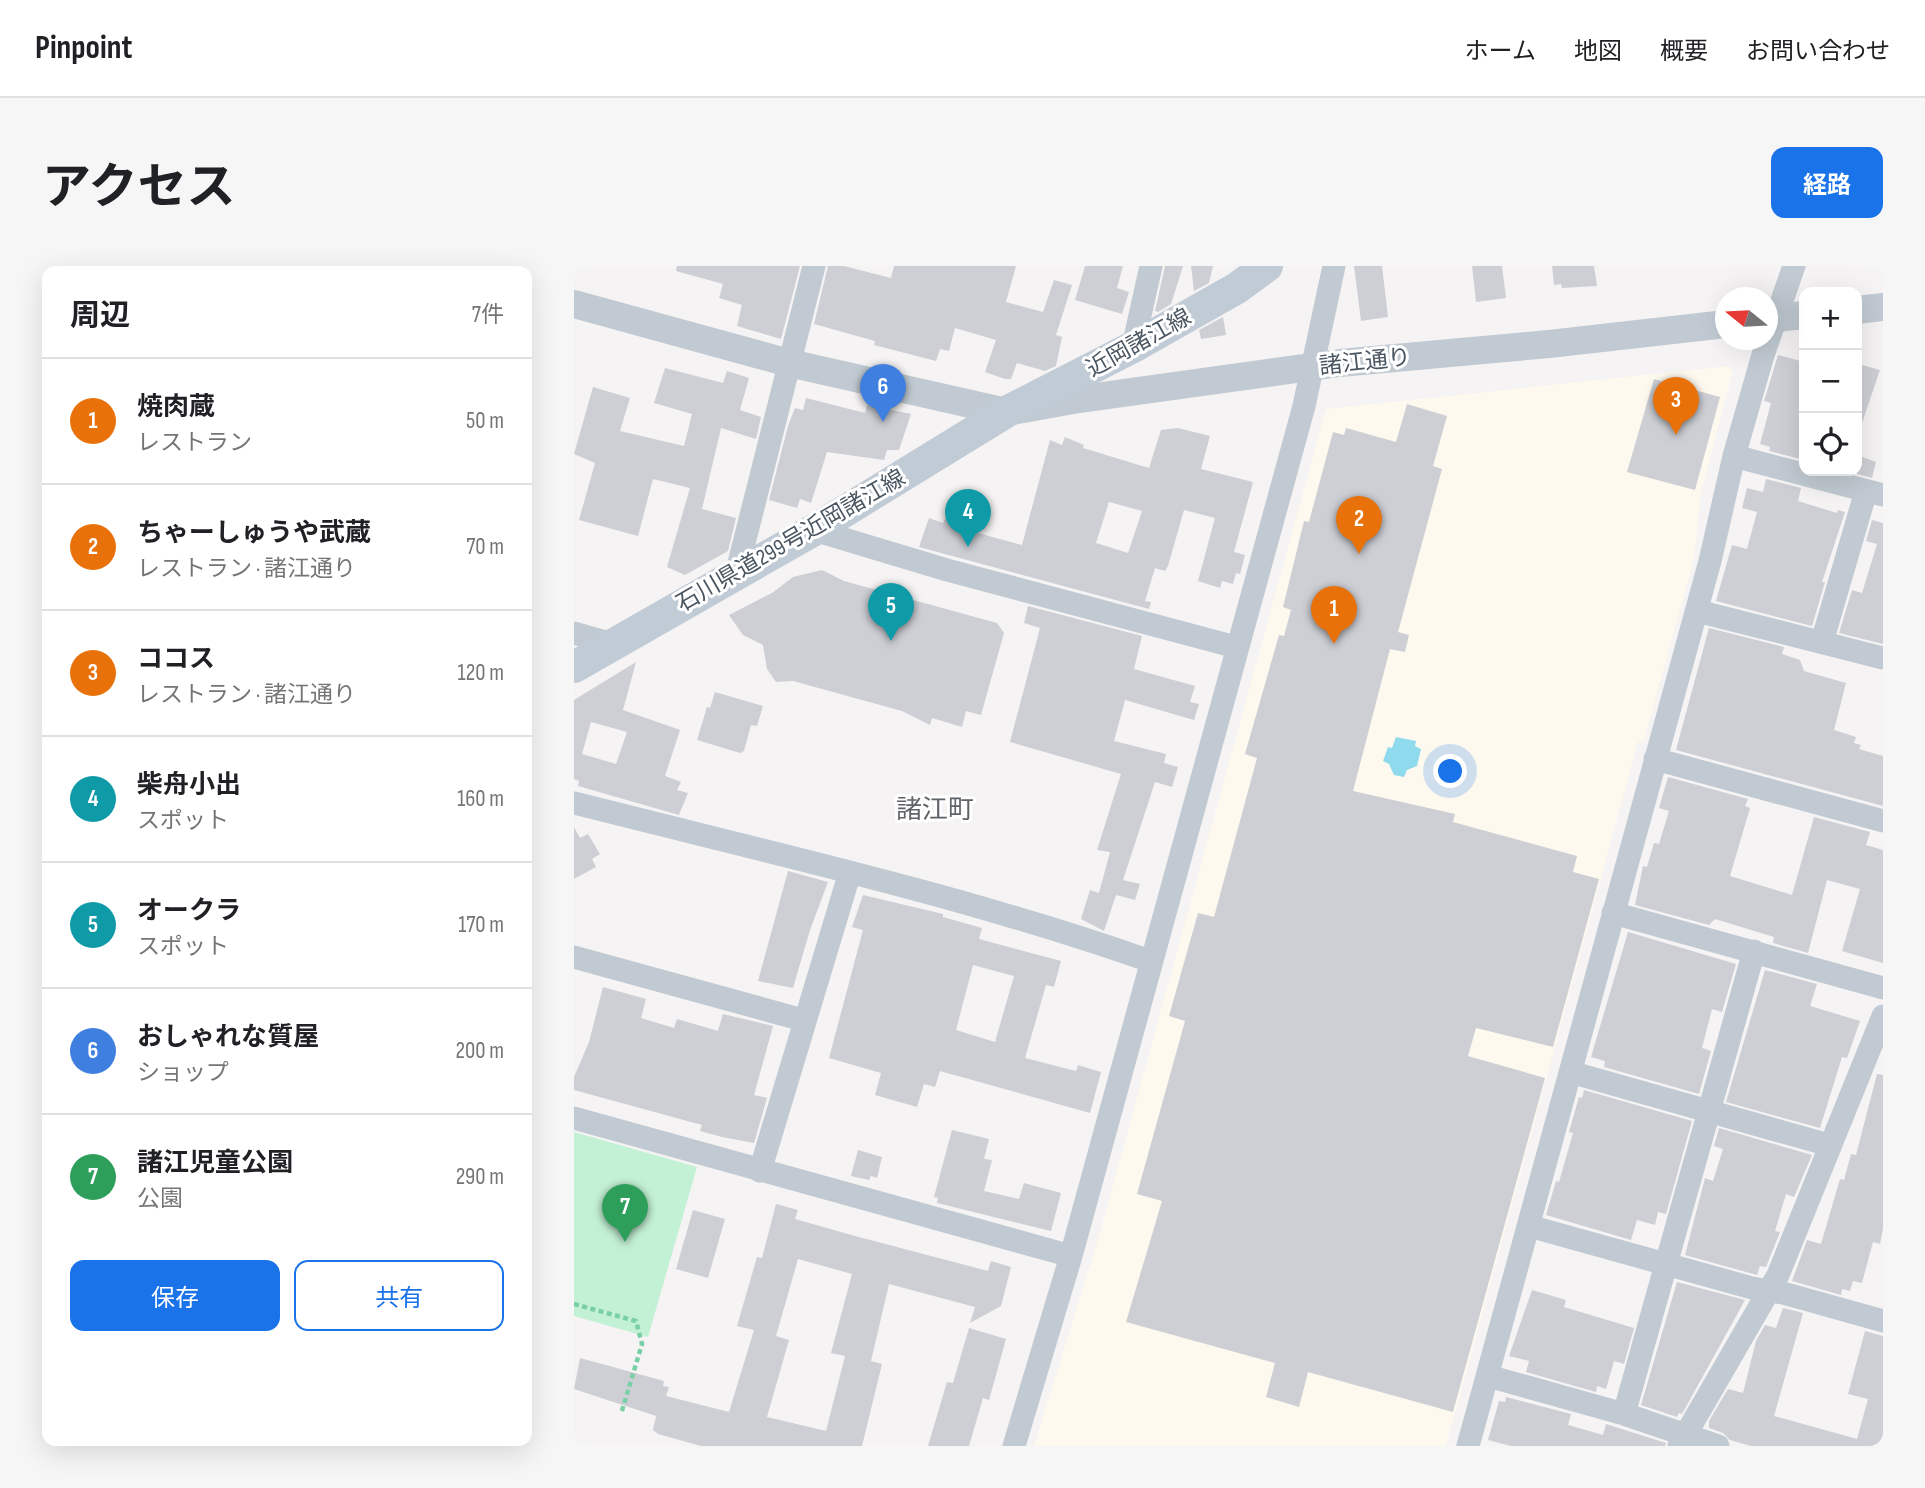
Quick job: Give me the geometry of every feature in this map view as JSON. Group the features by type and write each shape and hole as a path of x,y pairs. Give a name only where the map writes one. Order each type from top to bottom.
{"main road":[{"name":"近岡諸江線","path":"1006,412 1133,347 1237,288 1267,266"},
{"name":"石川県道299号近岡諸江線","path":"574,667 737,571 814,530 1006,412"}],"street":[{"path":"737,571 814,266"},
{"path":"1133,347 1151,266"},
{"path":"1014,1446 1071,1256 1304,406 1334,266"},
{"path":"1778,304 1794,266"},
{"path":"574,304 789,363 1006,412"},
{"path":"1862,309 1883,307"},
{"path":"1778,317 1799,315"},
{"name":"諸江通り","path":"1006,412 1073,400 1312,367 1715,325"},
{"path":"1468,1446 1696,611 1763,350"},
{"path":"1734,456 1875,493 1822,642"},
{"path":"814,530 947,570 1236,647"},
{"path":"1696,611 1883,658"},
{"path":"574,632 612,644"},
{"path":"1654,759 1883,821"},
{"path":"578,807 850,872 1078,935 1150,961"},
{"path":"760,1171 803,1020 850,872"},
{"path":"1614,913 1883,988"},
{"path":"1624,1414 1754,951"},
{"path":"574,957 803,1020"},
{"path":"1682,1441 1778,1276 1883,1016"},
{"path":"1570,1072 1829,1145"},
{"path":"574,1118 1071,1256"},
{"path":"1529,1226 1883,1321"},
{"path":"1488,1376 1624,1414 1682,1441 1718,1446"}],"path":[{"path":"574,1304 636,1321 642,1344 621,1414"}],"shaded area":[{"path":"1729,366 1733,372 1701,492 1694,559 1644,741 1638,742 1446,1446 1034,1446 1099,1236 1326,409"}],"green space":[{"path":"574,1132 697,1167 648,1337 574,1316"}],"water":[{"path":"1396,737 1416,741 1415,746 1421,749 1417,766 1407,770 1404,777 1394,775 1389,764 1383,761 1388,747 1392,748"}],"building":[{"path":"677,266 800,266 781,339 737,326 742,305 719,298 723,284 676,271"},
{"path":"828,266 844,266 891,278 894,266 1016,266 1006,302 1043,312 1054,280 1072,285 1056,335 1062,337 1056,366 1045,371 1017,363 1011,379 1005,379 985,372 996,340 955,328 949,351 940,349 936,361 874,345 875,341 814,324"},
{"path":"1085,266 1123,266 1117,288 1129,292 1122,314 1075,300"},
{"path":"1165,266 1183,266 1171,304 1158,312 1155,311"},
{"path":"1191,266 1213,266 1209,283 1194,291"},
{"path":"1354,266 1382,266 1388,317 1361,321"},
{"path":"1472,266 1502,266 1506,298 1476,302"},
{"path":"1552,266 1594,266 1597,286 1562,288 1561,284 1554,285"},
{"path":"1223,317 1226,335 1201,339 1199,330"},
{"path":"1778,355 1799,361 1799,459 1769,451 1770,447 1760,444 1771,403 1764,401"},
{"path":"1862,365 1880,370 1862,423"},
{"path":"665,368 723,383 727,371 749,378 740,410 761,417 756,439 721,428 702,509 736,518 728,551 685,575 667,567 690,488 653,479 638,536 579,520 595,463 574,454 593,387 630,398 620,431 684,446 692,414 654,403"},
{"path":"1654,379 1720,397 1695,490 1627,472"},
{"path":"806,398 865,413 867,405 911,414 899,450 887,450 884,460 827,452 811,503 800,499 797,508 769,500 788,426 795,408 803,410"},
{"path":"1407,404 1447,416 1433,466 1442,469 1398,632 1409,635 1405,652 1390,649 1353,791 1455,814 1453,822 1577,856 1573,872 1599,879 1553,1047 1476,1028 1468,1056 1545,1078 1453,1412 1308,1372 1299,1407 1266,1397 1275,1363 1126,1322 1162,1201 1137,1194 1185,1021 1169,1016 1198,913 1214,917 1257,758 1245,754 1279,635 1284,636 1291,610 1283,607 1304,521 1309,522 1333,432 1344,435 1346,428 1396,442"},
{"path":"1178,428 1210,436 1201,469 1253,482 1234,552 1245,555 1240,574 1236,573 1233,584 1222,581 1220,588 1198,581 1215,518 1184,510 1168,566 1165,571 1155,568 1145,601 1151,602 1149,609 919,547 929,518 943,523 947,515 975,525 974,532 1022,545 1050,440 1062,445 1065,437 1084,445 1083,448 1149,468 1161,430","holes":["1109,502 1142,511 1128,553 1096,543"]},
{"path":"1862,457 1876,462 1872,478 1862,475"},
{"path":"1766,479 1801,488 1798,501 1837,513 1838,510 1845,512 1822,582 1825,582 1812,626 1716,601 1732,545 1747,549 1757,512 1742,508 1747,488 1763,492"},
{"path":"1872,520 1883,523 1883,644 1839,633 1852,590 1862,593 1877,544 1866,541"},
{"path":"822,570 844,581 997,623 1004,633 981,715 966,711 962,727 932,718 930,725 902,711 793,681 776,682 767,669 763,645 743,635 729,615 772,593 793,577"},
{"path":"1028,606 1142,636 1134,669 1195,686 1190,702 1199,704 1194,720 1125,700 1114,741 1166,754 1164,763 1178,767 1172,787 1155,782 1123,880 1140,884 1135,900 1116,895 1104,931 1081,919 1090,890 1099,893 1110,852 1097,850 1121,774 1010,742 1040,628 1024,623"},
{"path":"1709,628 1784,647 1782,654 1800,660 1804,671 1846,683 1834,730 1856,737 1854,743 1861,745 1859,749 1883,756 1883,806 1676,750"},
{"path":"636,662 623,710 680,730 665,776 681,782 677,790 688,793 679,815 578,786 579,781 574,779 574,700","holes":["591,722 627,732 616,764 582,754"]},
{"path":"715,692 763,706 757,726 751,725 744,751 740,753 697,740 707,707 710,708"},
{"path":"1668,777 1748,799 1745,806 1750,808 1730,876 1792,895 1814,817 1870,832 1866,845 1883,850 1883,963 1842,951 1860,889 1827,880 1808,953 1773,943 1774,937 1715,919 1709,925 1635,905 1643,866 1647,867 1654,843 1659,844 1669,811 1659,808"},
{"path":"574,827 580,838 588,834 600,854 592,859 596,867 574,879"},
{"path":"788,871 828,882 793,988 758,981"},
{"path":"863,895 943,914 943,917 982,928 979,939 1061,961 1054,987 1046,985 1025,1058 1076,1071 1078,1065 1101,1072 1090,1113 940,1071 935,1087 924,1084 917,1107 875,1095 881,1073 829,1058 863,930 852,927","holes":["973,965 1014,976 995,1042 956,1030"]},
{"path":"1628,932 1736,964 1722,1012 1712,1009 1702,1048 1711,1051 1699,1094 1604,1067 1605,1061 1591,1057"},
{"path":"1765,970 1817,984 1810,1006 1860,1021 1847,1058 1842,1057 1820,1128 1726,1102"},
{"path":"603,987 646,999 641,1018 674,1028 677,1019 718,1031 723,1014 773,1026 754,1095 767,1098 754,1143 700,1131 702,1125 574,1090 574,1077 589,1042"},
{"path":"1877,1074 1883,1075 1883,1229 1880,1244 1873,1242 1862,1283 1853,1281 1850,1291 1842,1289 1841,1295 1792,1281 1807,1240 1821,1244 1840,1179 1844,1180 1851,1154 1856,1155"},
{"path":"1584,1090 1692,1121 1666,1214 1658,1212 1655,1225 1637,1220 1631,1240 1546,1215 1556,1181 1559,1182 1573,1133 1569,1132 1579,1097 1582,1098"},
{"path":"1719,1128 1812,1155 1794,1197 1786,1194 1775,1231 1780,1232 1766,1267 1760,1266 1757,1275 1685,1255 1705,1178 1713,1181 1723,1149 1714,1146"},
{"path":"952,1130 989,1139 984,1159 992,1160 984,1191 1019,1199 1024,1183 1061,1193 1051,1231 937,1203 938,1198 934,1197"},
{"path":"858,1150 882,1157 877,1178 871,1176 869,1180 851,1176"},
{"path":"776,1204 798,1210 795,1219 855,1236 988,1271 991,1261 1011,1267 1001,1306 970,1323 975,1307 889,1284 871,1361 882,1364 862,1446 701,1446 658,1434 653,1430 656,1416 574,1389 580,1358 664,1381 663,1386 669,1387 666,1396 729,1412 754,1330 737,1326 757,1257 762,1258","holes":["798,1259 852,1274 831,1353 845,1356 826,1431 767,1417 789,1340 776,1336"]},
{"path":"693,1210 725,1219 708,1278 676,1269"},
{"path":"1677,1282 1745,1300 1682,1414 1679,1413 1677,1417 1641,1405"},
{"path":"1532,1290 1566,1300 1564,1307 1634,1328 1624,1364 1614,1361 1606,1389 1597,1386 1596,1392 1526,1372 1529,1361 1509,1356"},
{"path":"1783,1308 1803,1313 1774,1416 1857,1439 1868,1399 1848,1394 1865,1331 1883,1336 1883,1446 1751,1446 1730,1440 1723,1433 1709,1428 1709,1421 1728,1389 1743,1393 1756,1341 1765,1325 1776,1328"},
{"path":"969,1328 1006,1339 989,1400 983,1398 969,1446 928,1446 947,1382 953,1383"},
{"path":"1506,1397 1571,1414 1568,1425 1603,1435 1606,1424 1666,1443 1665,1446 1511,1446 1488,1440 1499,1401 1505,1402"}],"place":[{"name":"おしゃれな質屋","path":"883,422"},
{"name":"ココス","path":"1676,435"},
{"name":"柴舟小出","path":"968,547"},
{"name":"ちゃーしゅうや武蔵","path":"1359,554"},
{"name":"オークラ","path":"891,641"},
{"name":"焼肉蔵","path":"1334,644"},
{"name":"諸江児童公園","path":"625,1242"}],"district":[{"name":"諸江町","path":"935,810"}]}
